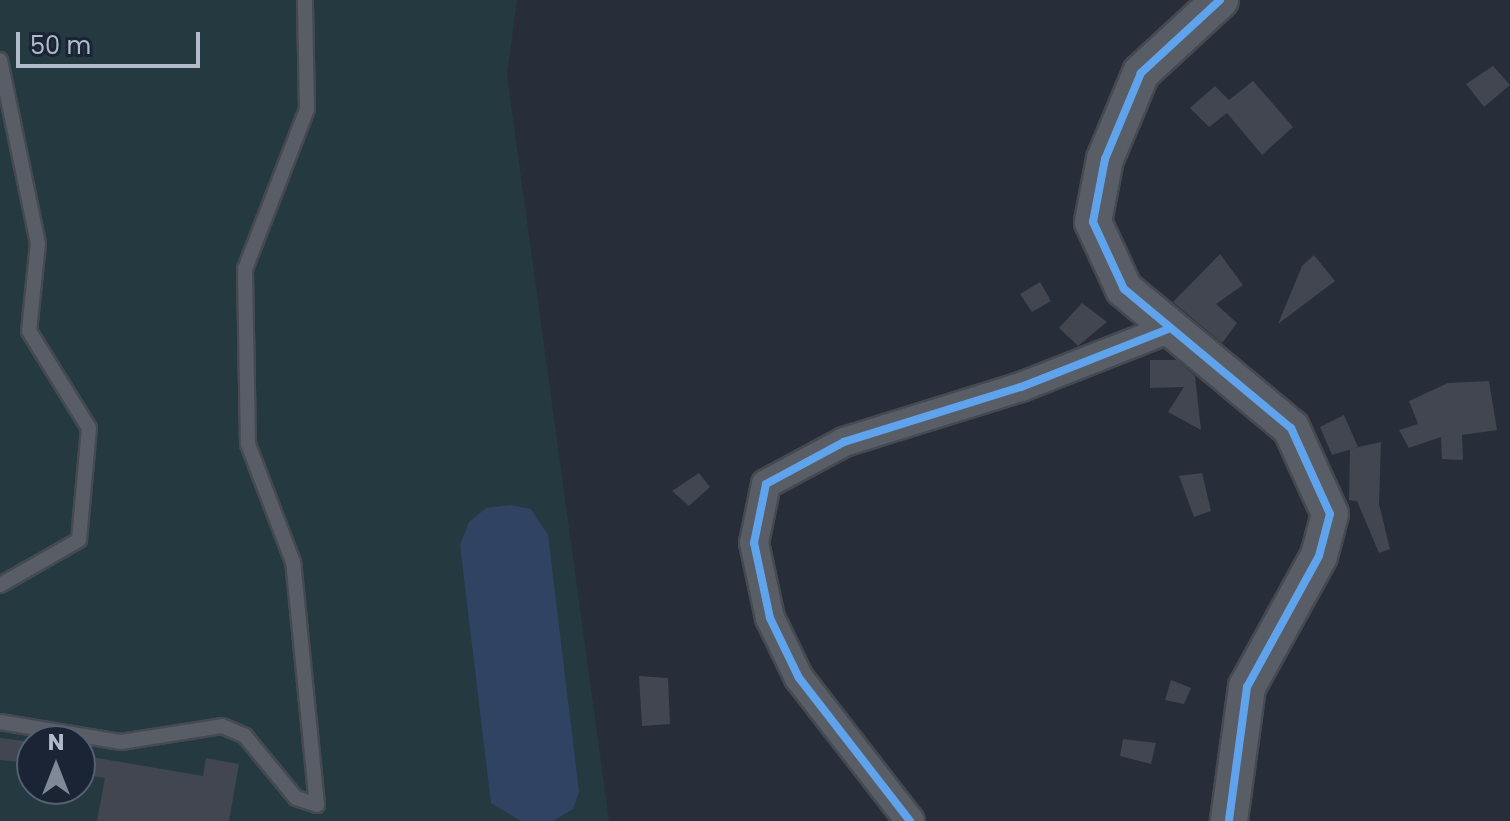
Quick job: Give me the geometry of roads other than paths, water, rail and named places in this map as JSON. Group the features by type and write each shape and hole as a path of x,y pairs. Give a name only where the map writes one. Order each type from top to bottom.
{"street":[{"path":"1220,0 1141,73 1105,159 1093,222 1124,289 1168,329 1291,428 1319,476 1330,514 1319,556 1247,687 1229,821"},
{"path":"910,821 799,678 770,618 754,543 766,484 844,442 1021,387 1168,329"}],"lane":[{"path":"0,722 121,742 222,726 245,736 296,798 317,805 293,562 248,444 245,284 307,109 305,0"},
{"path":"0,60 38,243 29,331 89,428 79,540 3,579"}],"water":[{"path":"510,505 531,509 548,535 579,792 573,809 553,821 521,821 491,803 460,545 469,522 486,508"}]}
